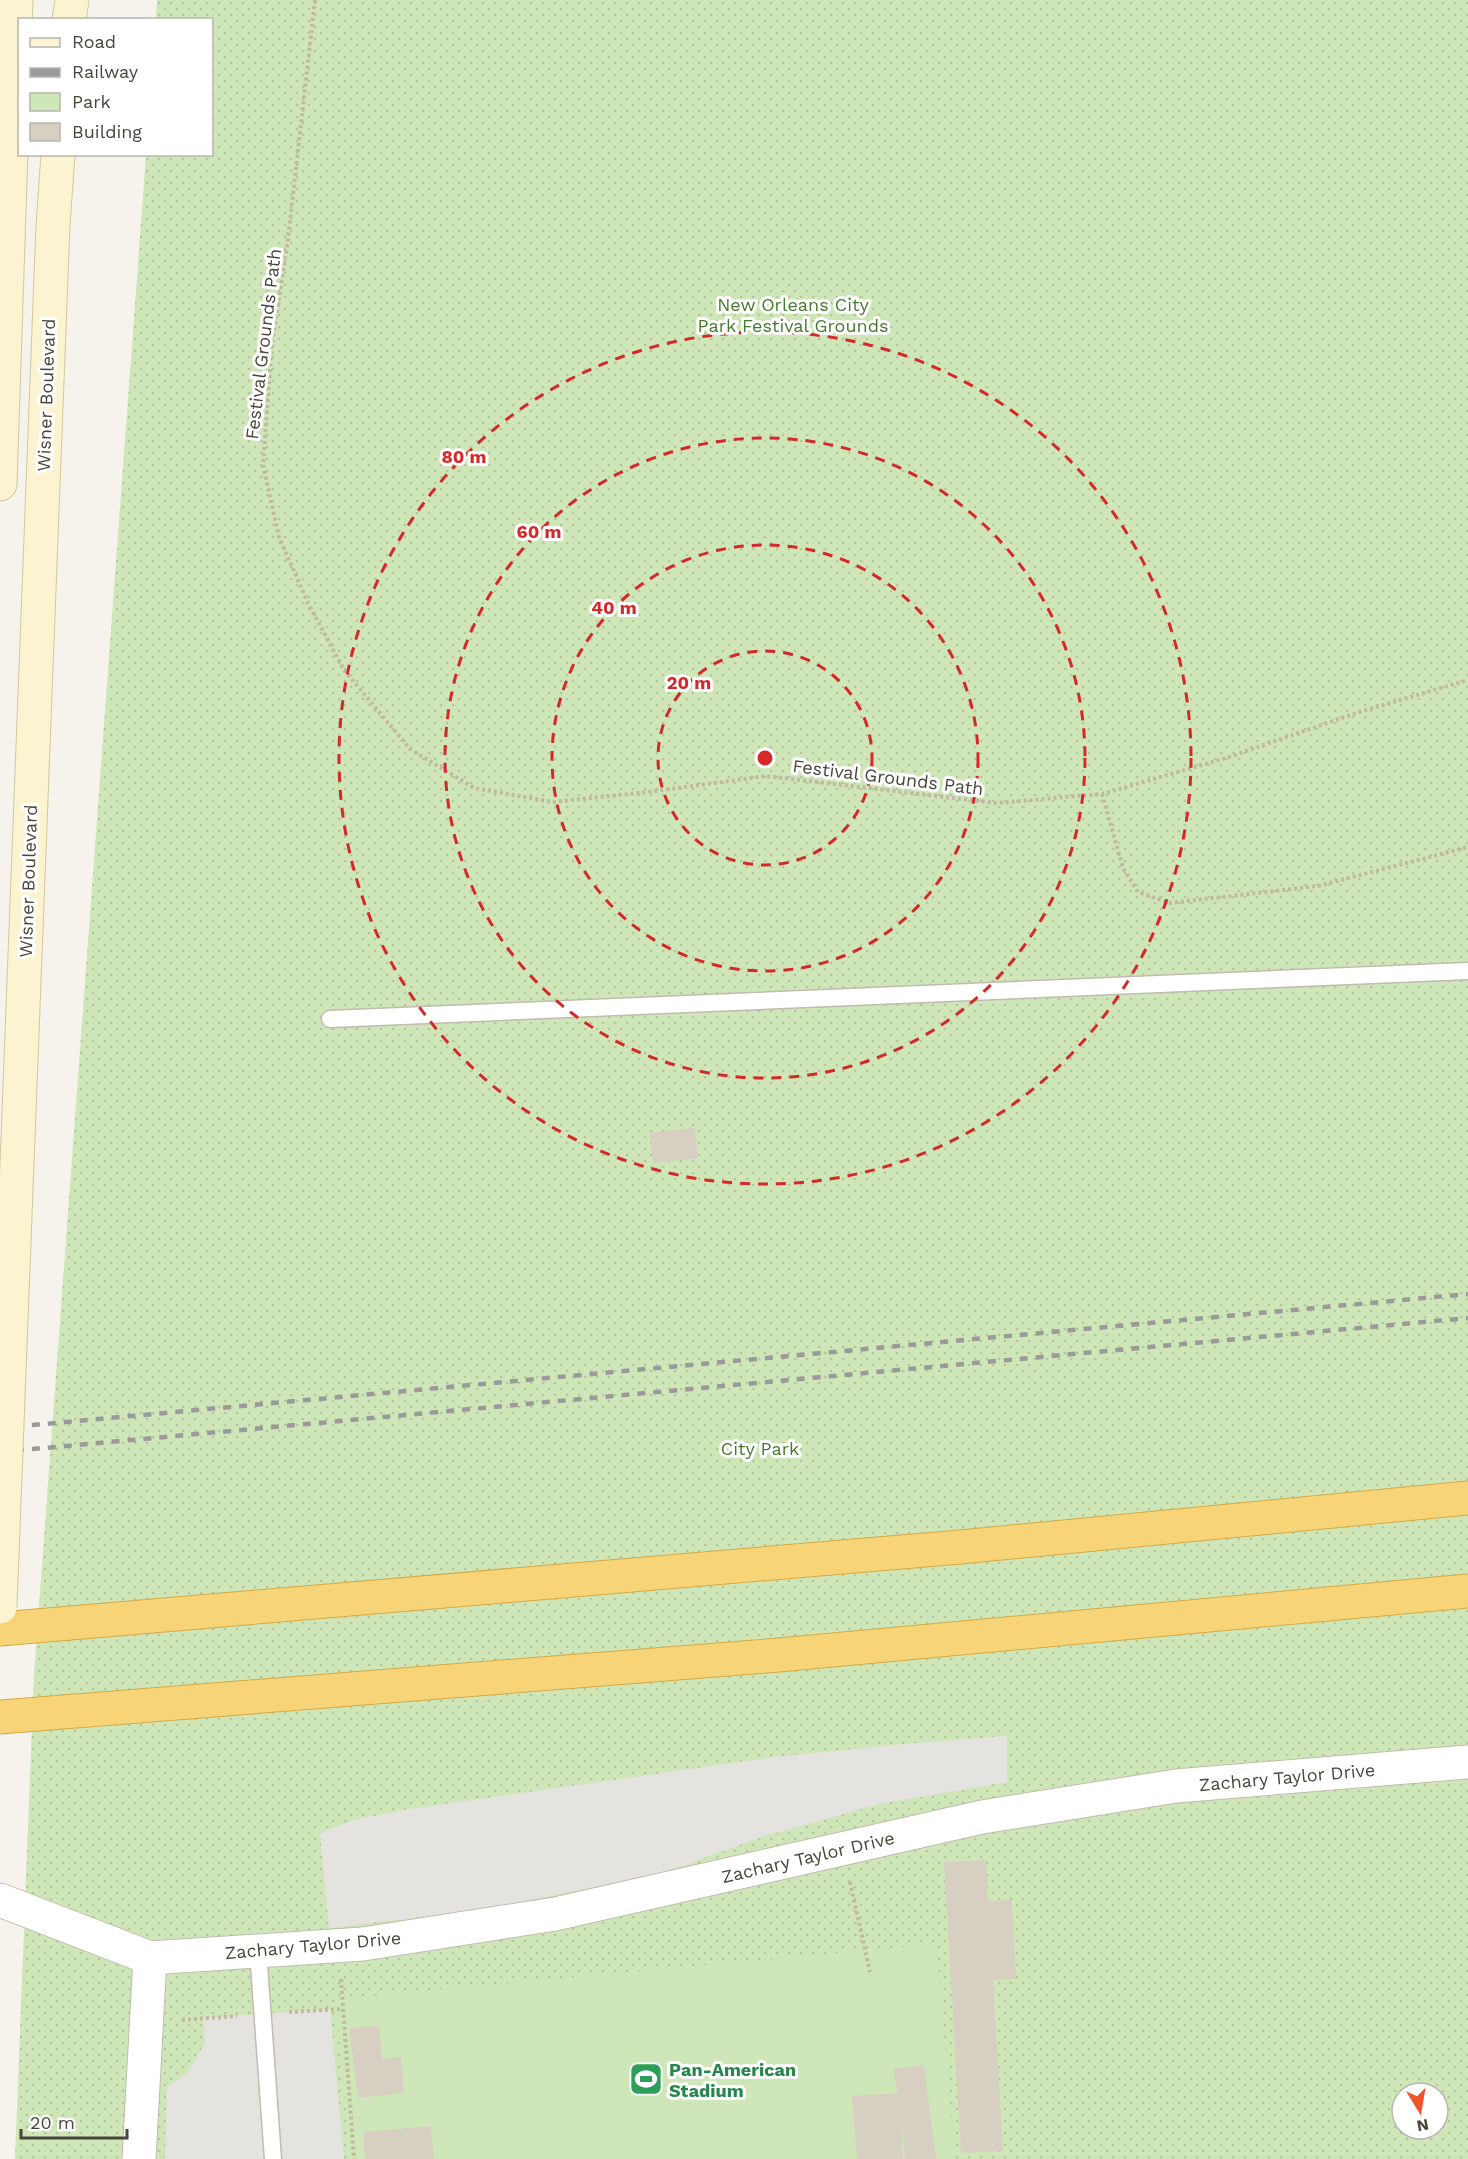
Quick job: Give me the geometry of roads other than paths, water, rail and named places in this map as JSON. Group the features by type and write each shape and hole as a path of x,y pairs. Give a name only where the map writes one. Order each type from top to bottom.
{"highway":[{"path":"0,1629 960,1547 1468,1498"},
{"path":"0,1717 767,1656 1468,1591"}],"street":[{"path":"0,484 16,0"},
{"path":"69,18 72,0"},
{"name":"Wisner Boulevard","path":"0,1607 53,225 58,156"},
{"name":"Zachary Taylor Drive","path":"0,1900 150,1958 363,1944 555,1914 774,1866 960,1821 1176,1786 1468,1762"},
{"path":"139,2159 150,1958"}],"lane":[{"path":"330,1019 1468,971"},
{"path":"258,1951 273,2159"}],"railway":[{"path":"0,1428 1468,1294"},
{"path":"0,1452 1468,1318"}],"place":[{"name":"Pan-American Stadium","path":"646,2079"}],"park label":[{"name":"New Orleans City Park Festival Grounds","path":"793,314"},
{"name":"City Park","path":"760,1448"}]}
